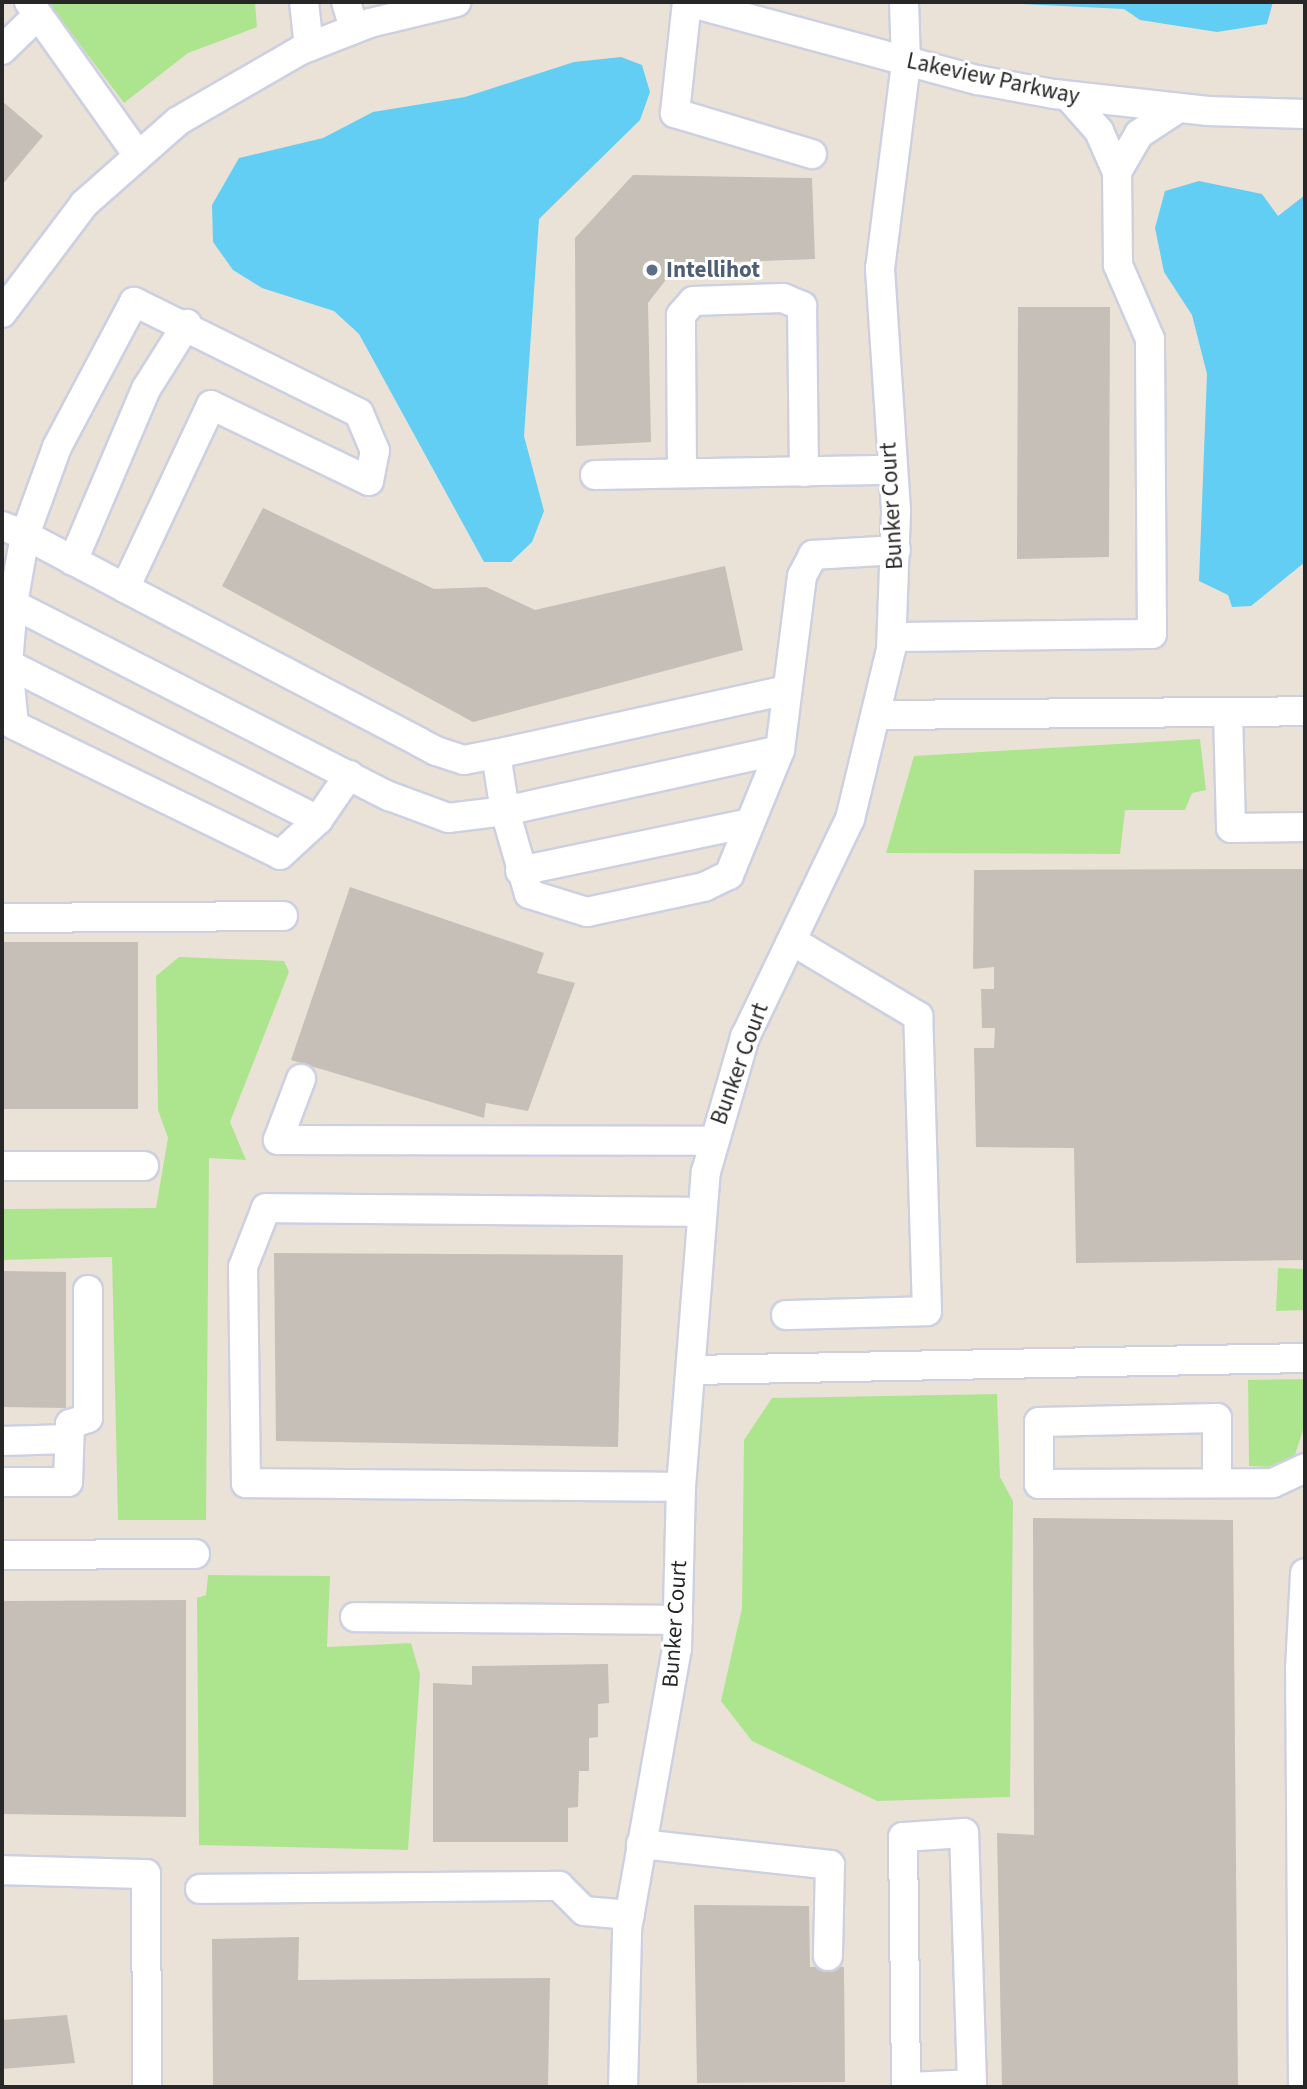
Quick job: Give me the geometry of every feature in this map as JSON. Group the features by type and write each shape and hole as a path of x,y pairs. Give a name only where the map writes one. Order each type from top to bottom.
{"street":[{"path":"304,2 309,47"},
{"path":"346,2 354,29"},
{"path":"2,313 84,204 137,154 232,85 309,47 354,29 457,2"},
{"path":"687,2 675,113 812,154"},
{"name":"Lakeview Parkway","path":"687,2 906,62 1068,96 1177,109 1305,114"},
{"name":"Bunker Court","path":"623,2087 629,1915 641,1844 666,1730 678,1620 681,1488 692,1370 701,1212 713,1142 745,1037 850,819 879,715 892,637 896,550 880,269 906,62 904,2"},
{"path":"2,50 34,8 137,154"},
{"path":"892,637 1152,634 1150,339 1118,265 1117,172 1098,131 1068,96"},
{"path":"1117,172 1139,134 1177,109"},
{"path":"682,473 681,315 693,301 783,298 802,306 804,472"},
{"path":"125,588 211,405 369,481 375,451 359,413 187,324 134,302 13,531 13,604 8,664 14,725 280,855 318,820 349,775"},
{"path":"73,561 146,389 187,324"},
{"path":"595,475 892,470"},
{"path":"13,531 436,751 464,760 787,690"},
{"path":"496,754 505,811 520,871 529,894 587,912 642,902 729,875 780,750 802,576 813,555 896,550"},
{"path":"13,604 349,775 448,818 505,811 780,750"},
{"path":"8,664 318,820"},
{"path":"879,715 1305,711"},
{"path":"1228,712 1231,828 1305,827"},
{"path":"520,871 750,823"},
{"path":"2,918 283,916"},
{"path":"786,1315 927,1311 918,1016 792,941"},
{"path":"301,1079 278,1140 713,1142"},
{"path":"2,1166 144,1166"},
{"path":"681,1488 246,1483 243,1266 266,1208 701,1212"},
{"path":"2,1482 68,1482 70,1424 88,1418 88,1290"},
{"path":"692,1370 1305,1358"},
{"path":"1217,1483 1217,1418 1039,1422 1039,1484 1273,1483 1305,1468"},
{"path":"2,1441 69,1439"},
{"path":"2,1555 195,1554"},
{"path":"1303,2087 1300,1669 1305,1573"},
{"path":"355,1617 678,1620"},
{"path":"964,1833 972,2084 905,2087 903,1837 964,1833"},
{"path":"641,1844 830,1865 828,1956"},
{"path":"2,1871 146,1874 147,2087"},
{"path":"200,1889 559,1886 584,1911 629,1915"}],"green space":[{"path":"48,2 255,2 257,27 188,53 124,103"},
{"path":"1200,739 1206,790 1192,793 1185,810 1125,810 1120,854 886,853 914,756"},
{"path":"179,957 284,961 289,972 230,1122 246,1160 209,1158 206,1520 118,1520 112,1257 2,1260 2,1209 156,1208 168,1138 158,1110 156,976"},
{"path":"1278,1268 1305,1269 1305,1310 1276,1311"},
{"path":"1305,1379 1305,1424 1294,1458 1275,1467 1249,1466 1248,1380"},
{"path":"997,1394 1000,1477 1013,1501 1010,1797 877,1801 752,1741 721,1701 742,1608 744,1440 772,1398"},
{"path":"208,1575 330,1576 327,1647 411,1643 420,1674 408,1850 199,1845 197,1598 206,1595"}],"water":[{"path":"977,2 1273,2 1267,24 1217,32 1140,20 1124,9"},
{"path":"621,57 642,65 650,92 640,120 539,219 524,436 544,511 532,542 511,562 484,562 359,334 334,311 262,288 233,270 213,242 212,205 239,158 323,138 373,112 465,97 574,62"},
{"path":"1199,181 1262,194 1278,216 1305,195 1305,562 1251,606 1232,607 1228,595 1199,581 1207,374 1192,315 1164,272 1155,228 1165,191"}],"building":[{"path":"2,101 43,136 2,185"},
{"path":"633,175 812,178 815,259 678,264 648,303 651,442 576,446 575,238"},
{"path":"1018,307 1110,307 1109,557 1017,559"},
{"path":"263,508 434,589 486,587 535,610 725,566 743,650 473,722 222,586"},
{"path":"1305,869 1305,1260 1076,1263 1074,1148 976,1147 974,1048 994,1048 995,1028 982,1028 981,989 994,989 994,967 973,969 974,870"},
{"path":"350,887 544,953 537,973 575,983 528,1111 486,1103 484,1118 291,1060"},
{"path":"2,942 138,942 138,1109 2,1109"},
{"path":"274,1253 623,1255 618,1447 276,1441"},
{"path":"2,1271 66,1272 66,1408 2,1407"},
{"path":"1033,1518 1233,1520 1238,2087 1002,2087 997,1833 1034,1835"},
{"path":"186,1600 186,1817 2,1814 2,1601"},
{"path":"608,1664 609,1703 598,1704 598,1737 589,1738 589,1771 579,1771 578,1807 568,1808 568,1842 433,1842 433,1683 472,1685 472,1666"},
{"path":"694,1905 809,1906 810,1967 844,1967 845,2082 697,2083"},
{"path":"299,1937 298,1980 550,1978 548,2087 213,2087 212,1939"},
{"path":"67,2015 75,2063 2,2069 2,2020"}],"place":[{"name":"Intellihot","path":"652,270"}]}
